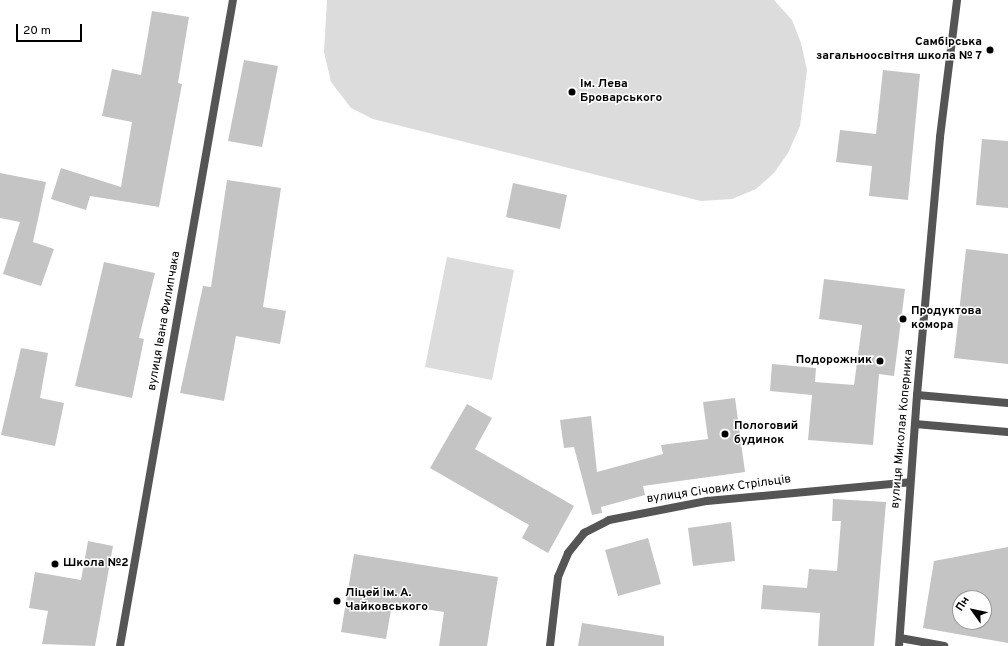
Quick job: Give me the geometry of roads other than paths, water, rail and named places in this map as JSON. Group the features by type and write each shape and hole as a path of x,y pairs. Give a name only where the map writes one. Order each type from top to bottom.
{"street":[{"name":"вулиця Івана Филипчака","path":"120,646 233,0"},
{"name":"вулиця Миколая Коперника","path":"900,642 917,396 940,137 957,0"},
{"path":"917,396 1008,403"},
{"path":"915,424 1008,432"},
{"name":"вулиця Січових Стрільців","path":"550,646 558,578 568,553 584,533 609,520 707,501 910,482"},
{"path":"900,642 944,646"}],"place":[{"name":"Самбірська загальноосвітня школа № 7","path":"990,50"},
{"name":"Ім. Лева Броварського","path":"572,92"},
{"name":"Продуктова комора","path":"903,319"},
{"name":"Подорожник","path":"880,361"},
{"name":"Пологовий будинок","path":"725,434"},
{"name":"Школа №2","path":"55,564"},
{"name":"Ліцей ім. А. Чайковського","path":"337,601"}]}
